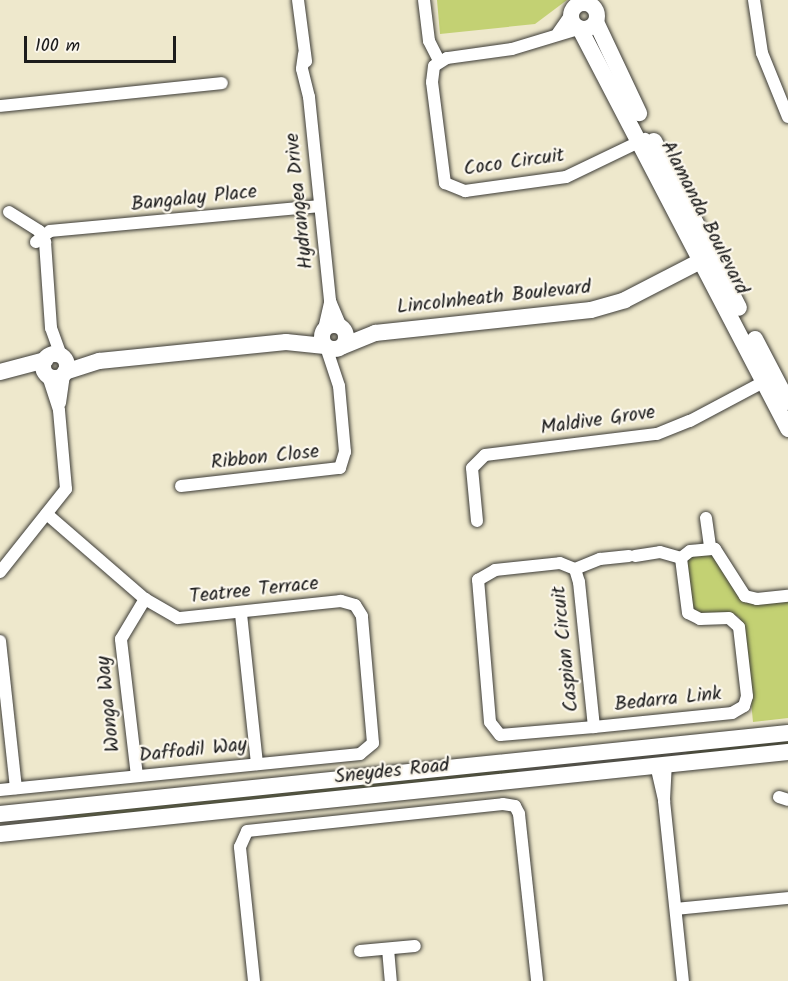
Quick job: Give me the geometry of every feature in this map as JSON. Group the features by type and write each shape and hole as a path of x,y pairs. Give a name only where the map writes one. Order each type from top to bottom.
{"main road":[{"path":"591,5 598,12 587,29 578,16 591,5"},
{"name":"Alamanda Boulevard","path":"598,12 646,138"},
{"name":"Alamanda Boulevard","path":"578,16 646,138 707,257 769,379 788,429"},
{"name":"Lincolnheath Boulevard","path":"5,371 591,310 625,300 707,257"},
{"name":"Alamanda Boulevard","path":"769,379 788,402"},
{"name":"Sneydes Road","path":"0,814 788,733"},
{"path":"658,746 661,765"},
{"name":"Sneydes Road","path":"0,834 788,752"}],"street":[{"name":"Hydrangea Drive","path":"298,0 304,54 302,69 309,97 333,338"},
{"path":"424,0 429,41 439,61 520,47 558,33 578,16"},
{"path":"754,0 762,54 788,117"},
{"name":"Coco Circuit","path":"439,61 431,73 442,178 456,190 566,177 646,138"},
{"path":"0,106 222,83"},
{"name":"Bangalay Place","path":"41,239 72,231 320,206"},
{"path":"0,572 66,489 41,239 4,209"},
{"name":"Ribbon Close","path":"181,486 340,468 345,452 333,338"},
{"name":"Maldive Grove","path":"477,521 472,468 485,455 657,434 690,421 769,379"},
{"name":"Teatree Terrace","path":"47,514 145,598 178,618 241,614 341,601 359,609 374,738 371,747"},
{"path":"706,518 710,548"},
{"path":"681,558 690,551 710,548 723,557 746,596 757,599 788,596"},
{"name":"Caspian Circuit","path":"575,569 594,727 507,736 496,733 490,722 478,580 495,570 560,563 575,569 600,559 660,552 681,558"},
{"name":"Bedarra Link","path":"594,727 732,713 744,706 747,696 739,627 729,618 700,619 688,613 681,558"},
{"name":"Wonga Way","path":"137,776 121,639 145,598"},
{"path":"241,614 257,764"},
{"path":"0,641 16,788"},
{"name":"Daffodil Way","path":"0,790 360,754 371,747"},
{"path":"661,765 683,981"},
{"path":"254,981 240,847 247,831 508,804 515,806 519,814 537,981"},
{"path":"676,909 788,898"},
{"path":"360,951 415,946"},
{"path":"388,949 391,981"}],"green space":[{"path":"437,0 567,0 535,24 440,34"},
{"path":"712,553 739,595 788,600 788,718 753,722 744,629 739,617 731,613 704,615 692,609 686,562 691,556"},
{"path":"788,738 788,747 687,757 686,749"},
{"path":"517,766 518,775 88,818 63,817 63,813"}]}
